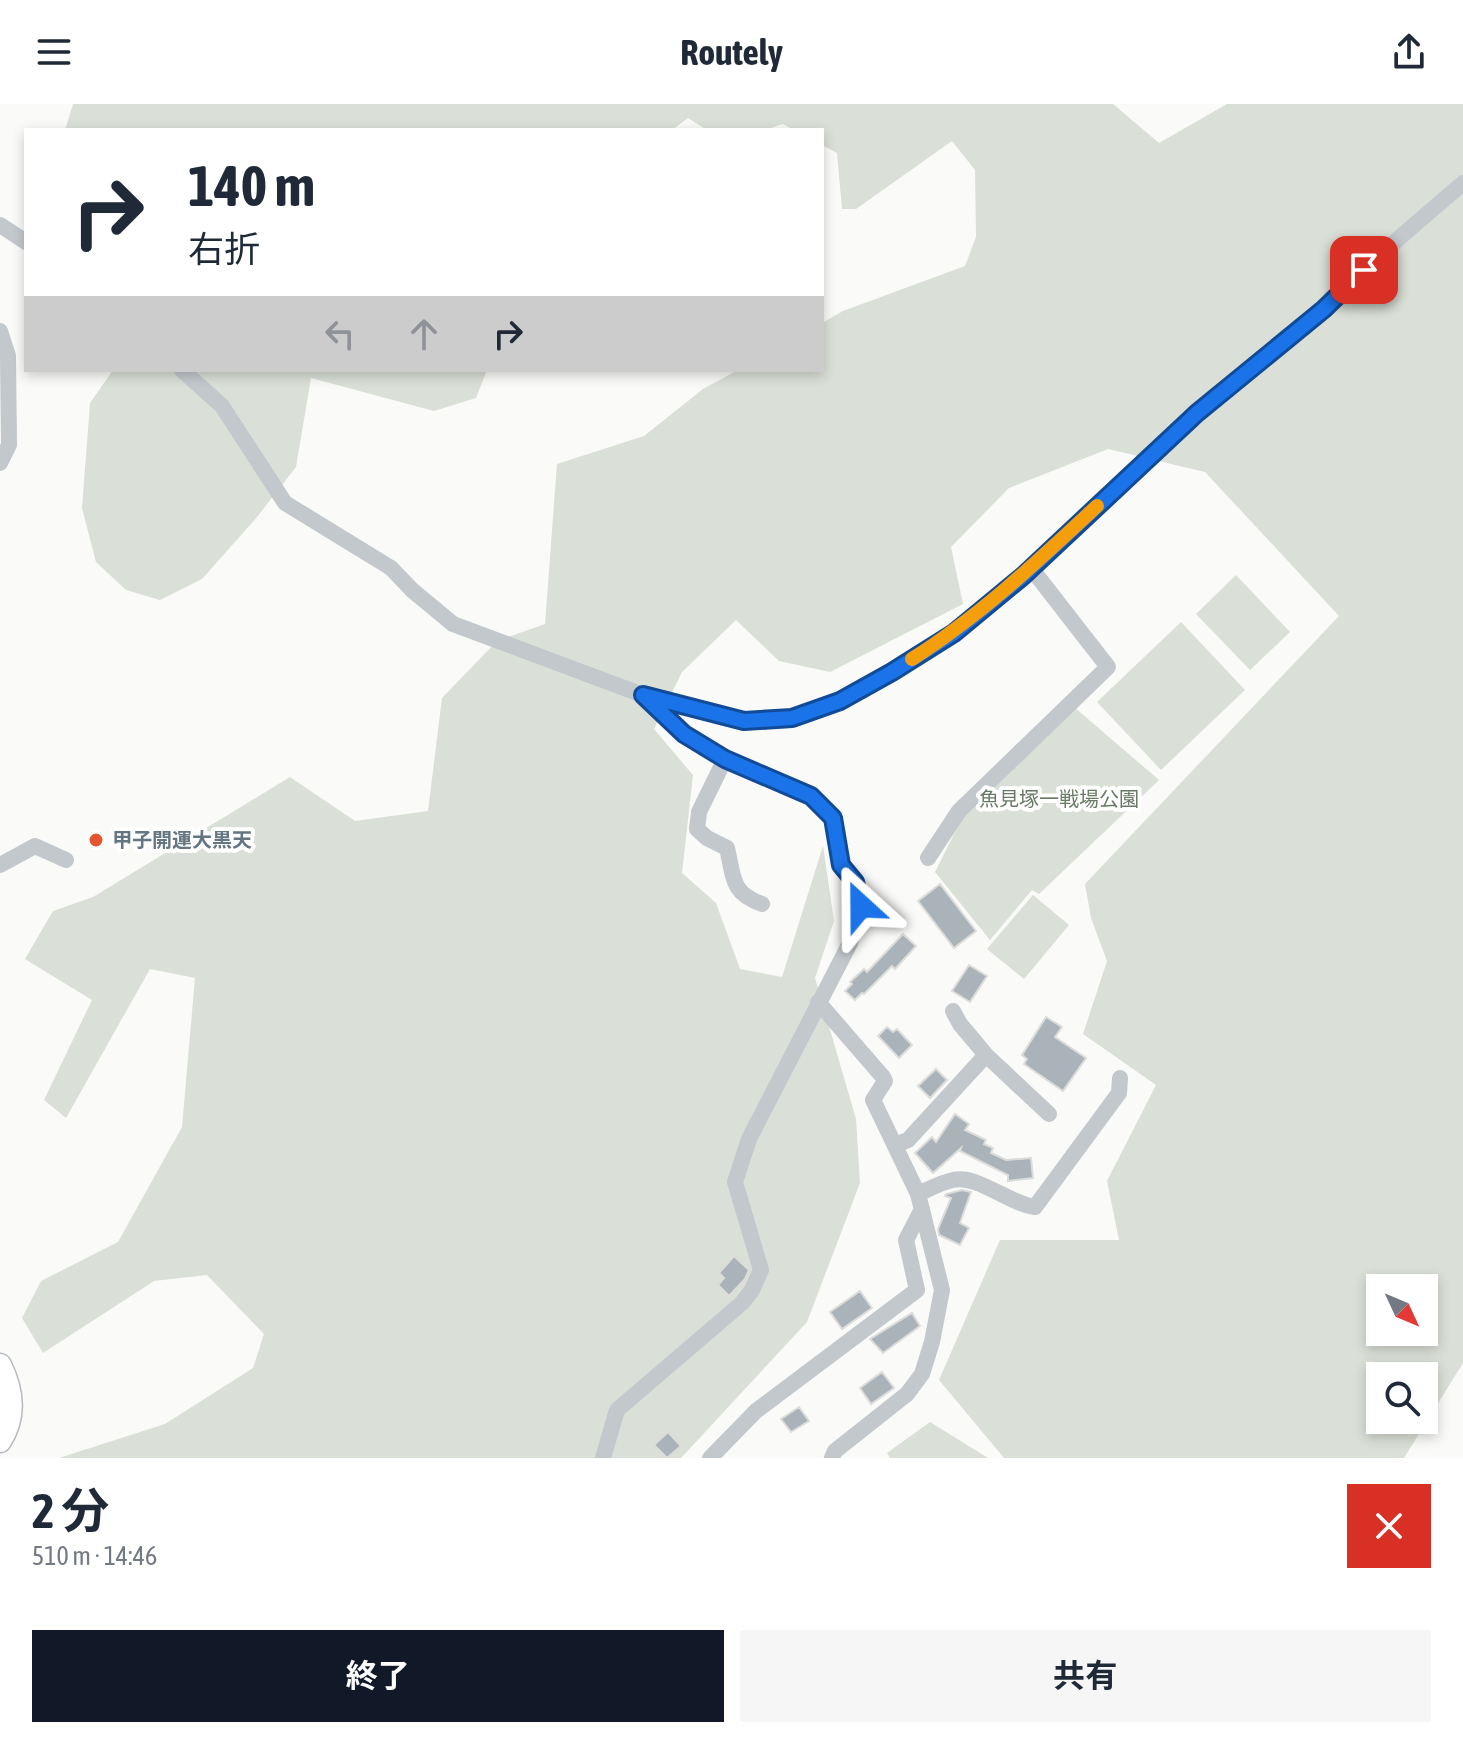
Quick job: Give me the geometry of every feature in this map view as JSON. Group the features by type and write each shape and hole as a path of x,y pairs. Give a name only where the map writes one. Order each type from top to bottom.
{"main road":[{"path":"0,1365 13,1403 0,1441"}],"street":[{"path":"184,372 222,406 285,503 391,568 453,624 643,695 744,721 792,718 840,701 954,633 1031,568 1197,413 1324,309 1384,251 1463,183"},
{"path":"0,225 24,241"},
{"path":"0,331 8,356 9,430 9,445 0,463"},
{"path":"928,858 959,811 1108,667 1031,568"},
{"path":"603,1458 617,1410 742,1303 752,1290 761,1270 735,1182 749,1139 850,943 861,906 855,882 841,865 833,818 811,796 725,759 684,734 643,695"},
{"path":"725,759 699,812 697,829 727,848 736,889 746,899 762,904"},
{"path":"0,865 35,846 66,860"},
{"path":"818,1002 885,1081 873,1100 920,1201 942,1290 922,1374 907,1394 835,1451 832,1458"},
{"path":"953,1011 986,1055 1049,1114"},
{"path":"895,1145 908,1140 986,1055"},
{"path":"710,1458 756,1411 917,1290 906,1240 920,1201 956,1179 972,1181 1020,1205 1035,1207 1119,1093 1120,1078"}],"green space":[{"path":"73,104 1113,104 1159,143 1227,104 1463,104 1463,1363 1438,1403 1438,1362 1366,1362 1366,1434 1419,1434 1404,1458 1004,1458 939,1380 1000,1240 1119,1240 1107,1181 1156,1085 1083,1034 1107,961 1091,918 1085,884 1339,616 1205,472 1108,449 1009,488 951,547 963,604 830,672 779,661 736,620 682,672 654,729 693,775 682,873 716,903 740,969 782,977 823,846 834,921 815,978 856,1119 860,1183 807,1322 681,1458 59,1458 165,1424 253,1368 264,1334 207,1275 154,1281 43,1353 22,1318 41,1281 118,1242 182,1127 195,978 150,969 66,1118 44,1100 92,1000 25,959 53,911 93,897 290,777 355,821 428,811 442,698 497,641 545,624 557,464 644,436 703,389 734,372 824,372 824,322 843,311 965,266 976,237 975,170 952,141 856,209 842,209 837,153 824,146 824,128 790,128 783,124 771,128 704,128 688,118 675,128 66,128"},
{"path":"112,372 486,372 476,398 434,411 311,378 296,467 202,579 160,600 126,590 96,562 82,508 90,403"},
{"path":"1236,575 1290,632 1250,670 1196,614"},
{"path":"1181,622 1245,690 1161,770 1097,702"},
{"name":"魚見塚一戦場公園","path":"1074,707 1159,780 1039,894 1032,890 990,940 935,872 963,816"},
{"path":"1033,895 1069,925 1024,979 987,949"},
{"path":"930,1422 988,1458 890,1458 887,1453"}],"building":[{"path":"940,884 976,931 954,948 918,901"},
{"path":"903,934 916,946 895,969 892,966 855,1000 845,991 852,984 850,982 864,969 867,972"},
{"path":"969,965 987,976 970,1002 952,991"},
{"path":"1046,1017 1062,1027 1055,1037 1086,1058 1063,1091 1024,1064 1027,1059 1022,1055"},
{"path":"887,1027 893,1032 897,1029 912,1045 899,1058 878,1036"},
{"path":"936,1069 947,1080 930,1098 918,1086"},
{"path":"955,1114 969,1124 965,1130 986,1140 984,1144 993,1148 991,1153 1006,1160 1031,1158 1033,1178 1008,1181 1008,1175 960,1151 961,1148 933,1173 915,1153 932,1137 936,1142"},
{"path":"962,1190 971,1192 960,1223 969,1228 960,1245 939,1235 938,1229 951,1198 946,1194"},
{"path":"734,1256 749,1270 729,1296 718,1285 724,1278 719,1273"},
{"path":"860,1291 872,1308 842,1329 830,1312"},
{"path":"912,1313 920,1326 883,1353 870,1339"},
{"path":"882,1372 894,1388 871,1404 860,1388"},
{"path":"799,1407 809,1421 791,1432 781,1419"},
{"path":"668,1432 681,1446 667,1458 654,1445"}],"slow traffic":[{"path":"912,659 954,633 1023,576 1097,506"}],"place":[{"name":"甲子開運大黒天","path":"96,840"}],"route":[{"path":"861,906 855,882 841,865 833,818 811,796 725,759 684,734 643,695 744,721 792,718 840,701 892,672 954,633 1023,576 1197,413 1324,309 1364,270"}]}
